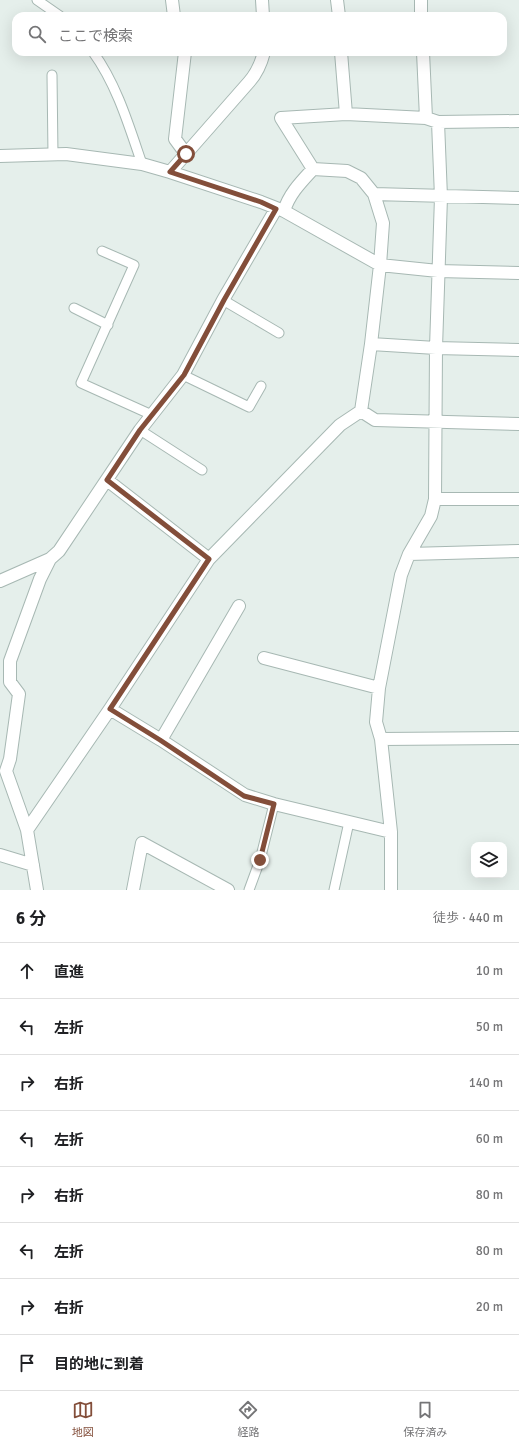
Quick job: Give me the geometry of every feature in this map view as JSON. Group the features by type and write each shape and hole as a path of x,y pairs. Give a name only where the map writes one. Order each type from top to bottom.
{"street":[{"path":"172,0 174,12"},
{"path":"262,0 263,12"},
{"path":"337,0 338,12"},
{"path":"421,0 422,12"},
{"path":"185,56 175,139 186,154"},
{"path":"170,172 253,78 263,56"},
{"path":"341,56 346,114"},
{"path":"423,56 426,118"},
{"path":"313,169 281,118 346,114 426,118 438,122 519,121"},
{"path":"391,890 392,832 381,739 376,722 379,688 401,575 409,554 431,516 435,499 436,348 441,196 438,122"},
{"path":"0,156 66,154 142,164 261,202 280,210 380,265 438,271 519,273"},
{"path":"27,830 110,709 209,559 340,425 361,411 371,344 383,223 374,194 361,178 347,171 313,169"},
{"path":"0,581 50,559 59,551 140,430 184,375 224,300 280,210 313,169"},
{"path":"374,194 519,198"},
{"path":"371,344 436,348 519,350"},
{"path":"361,411 375,420 436,423 519,424"},
{"path":"107,480 209,559"},
{"path":"435,499 519,499"},
{"path":"409,554 519,551"},
{"path":"37,890 27,830 3,770 10,759 19,694 5,681 10,661 40,579 50,559"},
{"path":"160,740 239,606"},
{"path":"264,658 379,688"},
{"path":"110,709 160,740 244,796 392,832"},
{"path":"381,739 519,738"},
{"path":"133,890 142,843 228,890"},
{"path":"0,855 33,865"}],"lane":[{"path":"37,0 54,12"},
{"path":"96,56 101,62 122,106 142,164"},
{"path":"52,75 52,155"},
{"path":"102,251 134,266 81,384 152,416"},
{"path":"224,300 279,333"},
{"path":"74,308 108,325"},
{"path":"184,375 249,407 261,386"},
{"path":"140,430 202,470"},
{"path":"249,890 260,860 274,804"},
{"path":"334,890 349,822"}],"route":[{"path":"186,154 170,172 261,202 276,209 224,300 184,375 140,430 107,480 209,559 110,709 160,740 244,796 274,804 260,860"}]}
